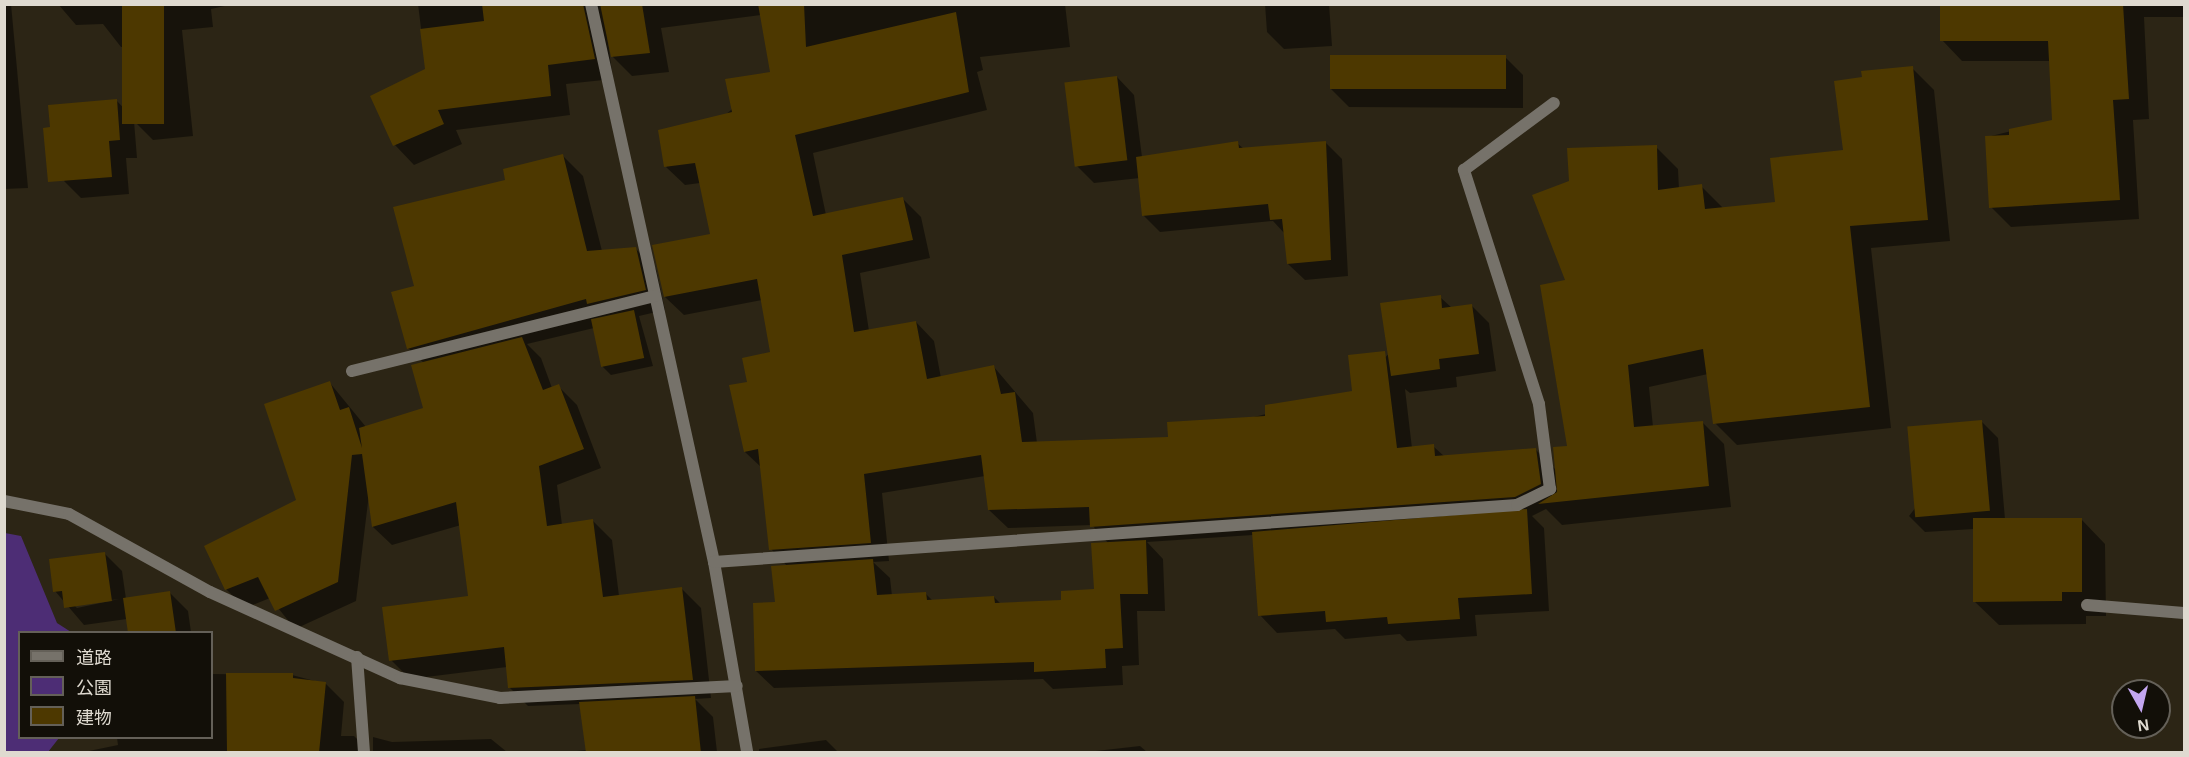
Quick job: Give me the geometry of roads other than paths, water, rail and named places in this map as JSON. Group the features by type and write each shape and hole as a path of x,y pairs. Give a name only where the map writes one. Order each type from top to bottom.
{"street":[{"path":"591,4 714,562 747,753"},
{"path":"714,562 1517,505 1550,489 1539,404 1464,170 1554,103"},
{"path":"352,371 656,296"},
{"path":"4,501 69,514 210,592 400,678 500,698 737,686"},
{"path":"2087,605 2184,613"},
{"path":"357,657 364,753"}]}
